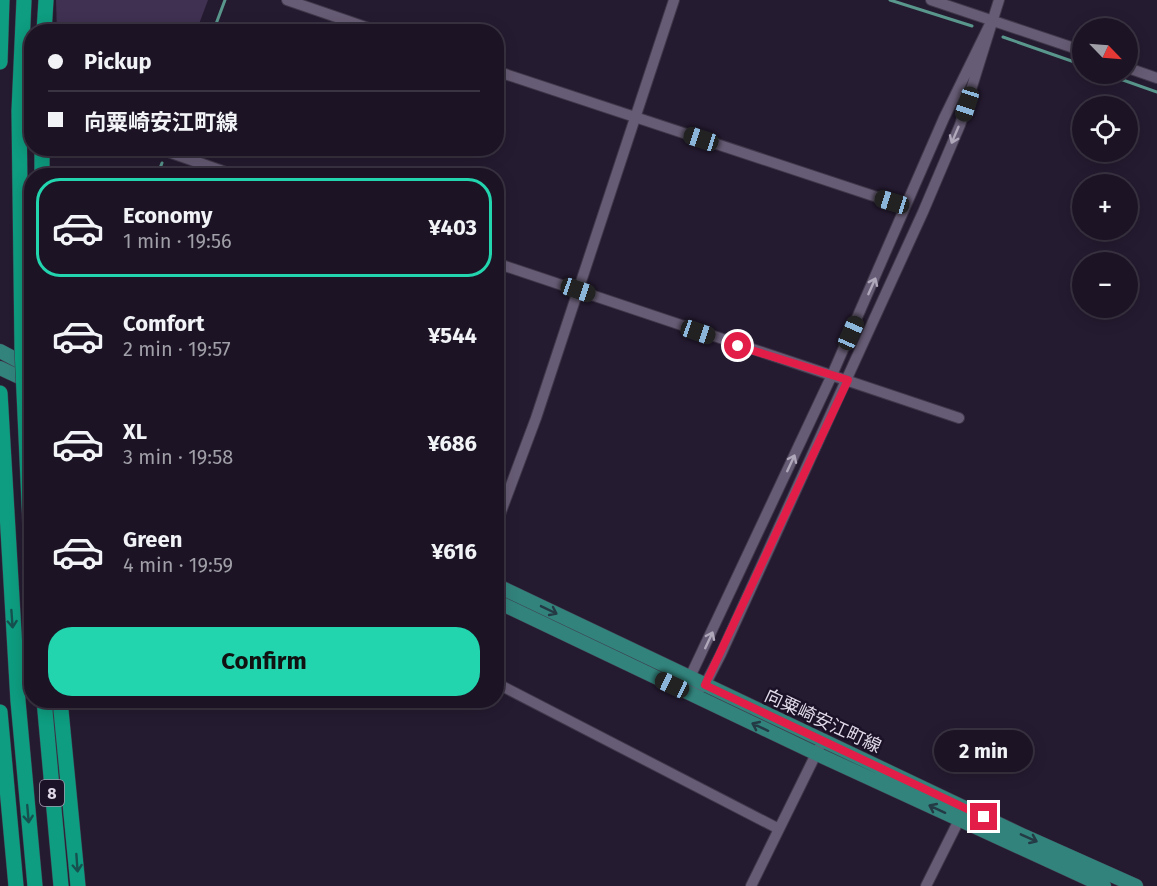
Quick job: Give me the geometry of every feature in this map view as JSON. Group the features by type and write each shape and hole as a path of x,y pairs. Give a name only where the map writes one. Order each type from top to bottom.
{"highway":[{"path":"0,62 2,0"},
{"path":"24,0 19,111 24,392"},
{"path":"44,24 46,0"},
{"path":"0,393 17,689 37,886"},
{"name":"8","path":"45,708 61,886"},
{"path":"61,708 78,886"},
{"path":"0,712 16,886"},
{"path":"6,784 11,886"}],"main road":[{"path":"0,351 24,364"},
{"path":"0,368 24,379"},
{"name":"向粟崎安江町線","path":"504,589 822,740 1104,886"},
{"name":"向粟崎安江町線","path":"504,605 817,754 1136,886"}],"street":[{"path":"287,0 357,24"},
{"path":"504,504 536,418 674,0"},
{"path":"931,0 1072,47"},
{"path":"992,20 949,108 832,375 690,677 692,694 705,685 848,380 960,125 999,0"},
{"path":"1138,71 1157,78"},
{"path":"504,74 892,202"},
{"path":"178,156 213,168"},
{"path":"504,266 959,418"},
{"path":"504,687 779,829"},
{"path":"751,886 822,740"},
{"path":"926,886 962,813"}],"shaded area":[{"path":"56,0 208,0 199,24 57,24"}],"waterway":[{"path":"216,24 225,0"},
{"path":"890,0 972,26"},
{"path":"1003,37 1072,61"},
{"path":"1134,84 1157,92"},
{"path":"160,168 162,163"}],"route":[{"path":"738,346 848,380 705,685 984,817"}]}
